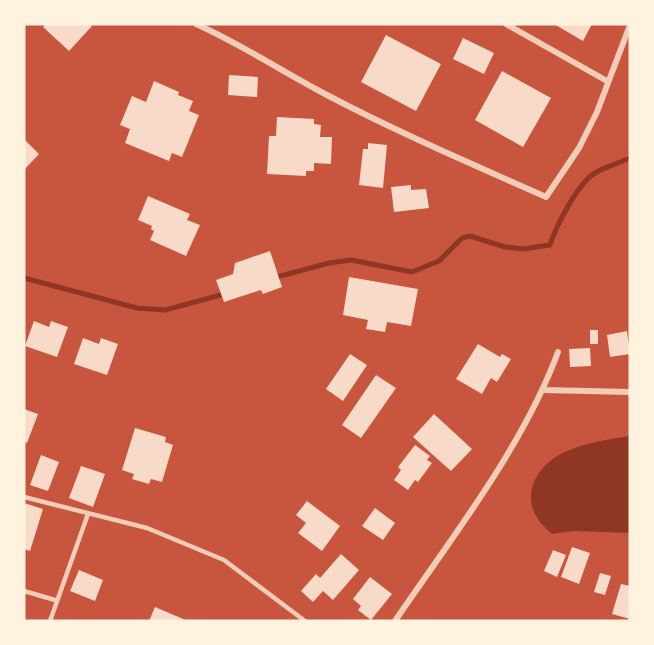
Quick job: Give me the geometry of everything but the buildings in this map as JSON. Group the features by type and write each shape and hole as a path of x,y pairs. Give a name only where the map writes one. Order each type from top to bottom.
{"street":[{"path":"196,24 226,38 324,94 427,145 546,197 579,148 597,112 630,26"},
{"path":"506,24 607,81"},
{"path":"396,621 513,445 544,390 558,352"},
{"path":"544,390 630,392"}],"lane":[{"path":"24,497 147,528 224,560 305,621"},
{"path":"50,621 55,600 88,514"},
{"path":"24,591 55,600"}],"shaded area":[{"path":"630,436 630,533 573,531 552,534 537,517 531,501 535,480 544,467 568,450 599,441"}],"waterway":[{"path":"273,278 329,263 351,260 412,272 439,261 462,238 470,236 505,247 523,249 550,245 568,206 588,178 630,158"},
{"path":"24,278 137,308 165,310 228,293"}]}
